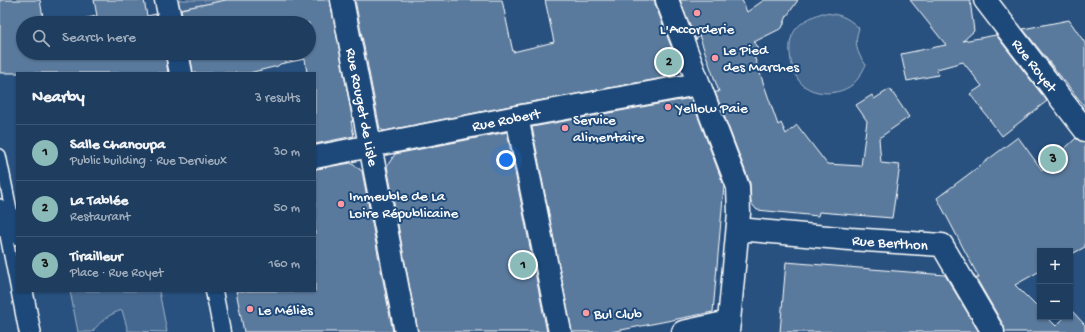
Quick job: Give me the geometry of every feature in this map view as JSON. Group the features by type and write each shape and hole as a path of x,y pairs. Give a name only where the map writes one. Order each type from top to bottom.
{"street":[{"path":"166,0 169,16"},
{"name":"Rue Rouget de Lisle","path":"342,0 406,332"},
{"path":"667,0 738,187 738,229 729,327 683,332"},
{"name":"Rue Royet","path":"985,0 1085,130"},
{"path":"178,60 181,72"},
{"name":"Rue Robert","path":"316,157 517,117 698,84"},
{"path":"517,117 560,332"},
{"name":"Rue Berthon","path":"738,229 850,239 942,245 993,332"},
{"path":"214,292 222,332"}],"lane":[{"path":"0,155 16,282"},
{"path":"17,292 25,332"},
{"path":"27,292 35,332"}],"shaded area":[{"path":"178,0 227,0 180,9"},
{"path":"822,13 842,16 859,28 856,43 858,52 866,65 852,85 841,91 828,93 808,89 798,80 791,61 790,43 795,30 806,20"},
{"path":"70,292 159,292 167,332 128,331 122,310 106,318 92,332 78,332"}],"building":[{"path":"0,0 40,0 43,16 16,16 16,60 166,60 168,72 16,72 0,73"},
{"path":"94,0 144,0 147,16 97,16"},
{"path":"226,0 330,0 353,122 351,121 354,136 316,144 316,72 307,72 305,60 316,60 316,16 182,16 181,9"},
{"path":"355,0 502,0 513,52 554,42 545,0 655,0 655,4 679,67 674,76 384,131 380,129"},
{"path":"680,0 742,0 747,12 764,0 798,0 787,16 782,28 754,42 761,55 754,56 778,125 781,123 786,134 797,125 827,164 861,166 867,121 856,105 872,95 874,99 890,89 909,117 879,138 881,163 900,165 892,218 819,212 818,216 757,210 751,203 750,183 715,92 719,92 699,35 696,40"},
{"path":"910,0 970,0 974,31 963,41 996,35 1047,101 1002,136 970,94 982,86 963,62 937,69 938,75 907,81 901,54 946,45"},
{"path":"1069,20 1085,43 1085,107 1023,29"},
{"path":"191,60 300,60 253,72 193,72"},
{"path":"691,98 724,186 713,312 611,332 572,332 532,127"},
{"path":"507,132 547,332 418,332 387,166 395,154"},
{"path":"1018,137 1042,170 1076,138 1085,142 1085,247 1073,253 1073,248 1037,248 1037,273 1015,285 1037,307 1037,320 1050,320 1056,326 1062,320 1073,320 1073,312 1085,325 1085,332 1005,332 1004,326 976,278 979,278 937,198"},
{"path":"351,163 362,171 393,332 244,332 236,292 316,292 316,169"},
{"path":"786,262 945,275 979,332 780,332"}],"place":[{"name":"L'Accorderie","path":"697,13"},
{"name":"Le Pied des Marches","path":"715,58"},
{"name":"La Tablée","path":"669,62"},
{"name":"Yellow Paie","path":"668,107"},
{"name":"Service alimentaire","path":"565,128"},
{"name":"Tirailleur","path":"1053,159"},
{"name":"Immeuble de La Loire Républicaine","path":"341,204"},
{"name":"Salle Chanoupa","path":"523,265"},
{"name":"Le Méliès","path":"250,309"},
{"name":"Bul Club","path":"586,313"}]}
